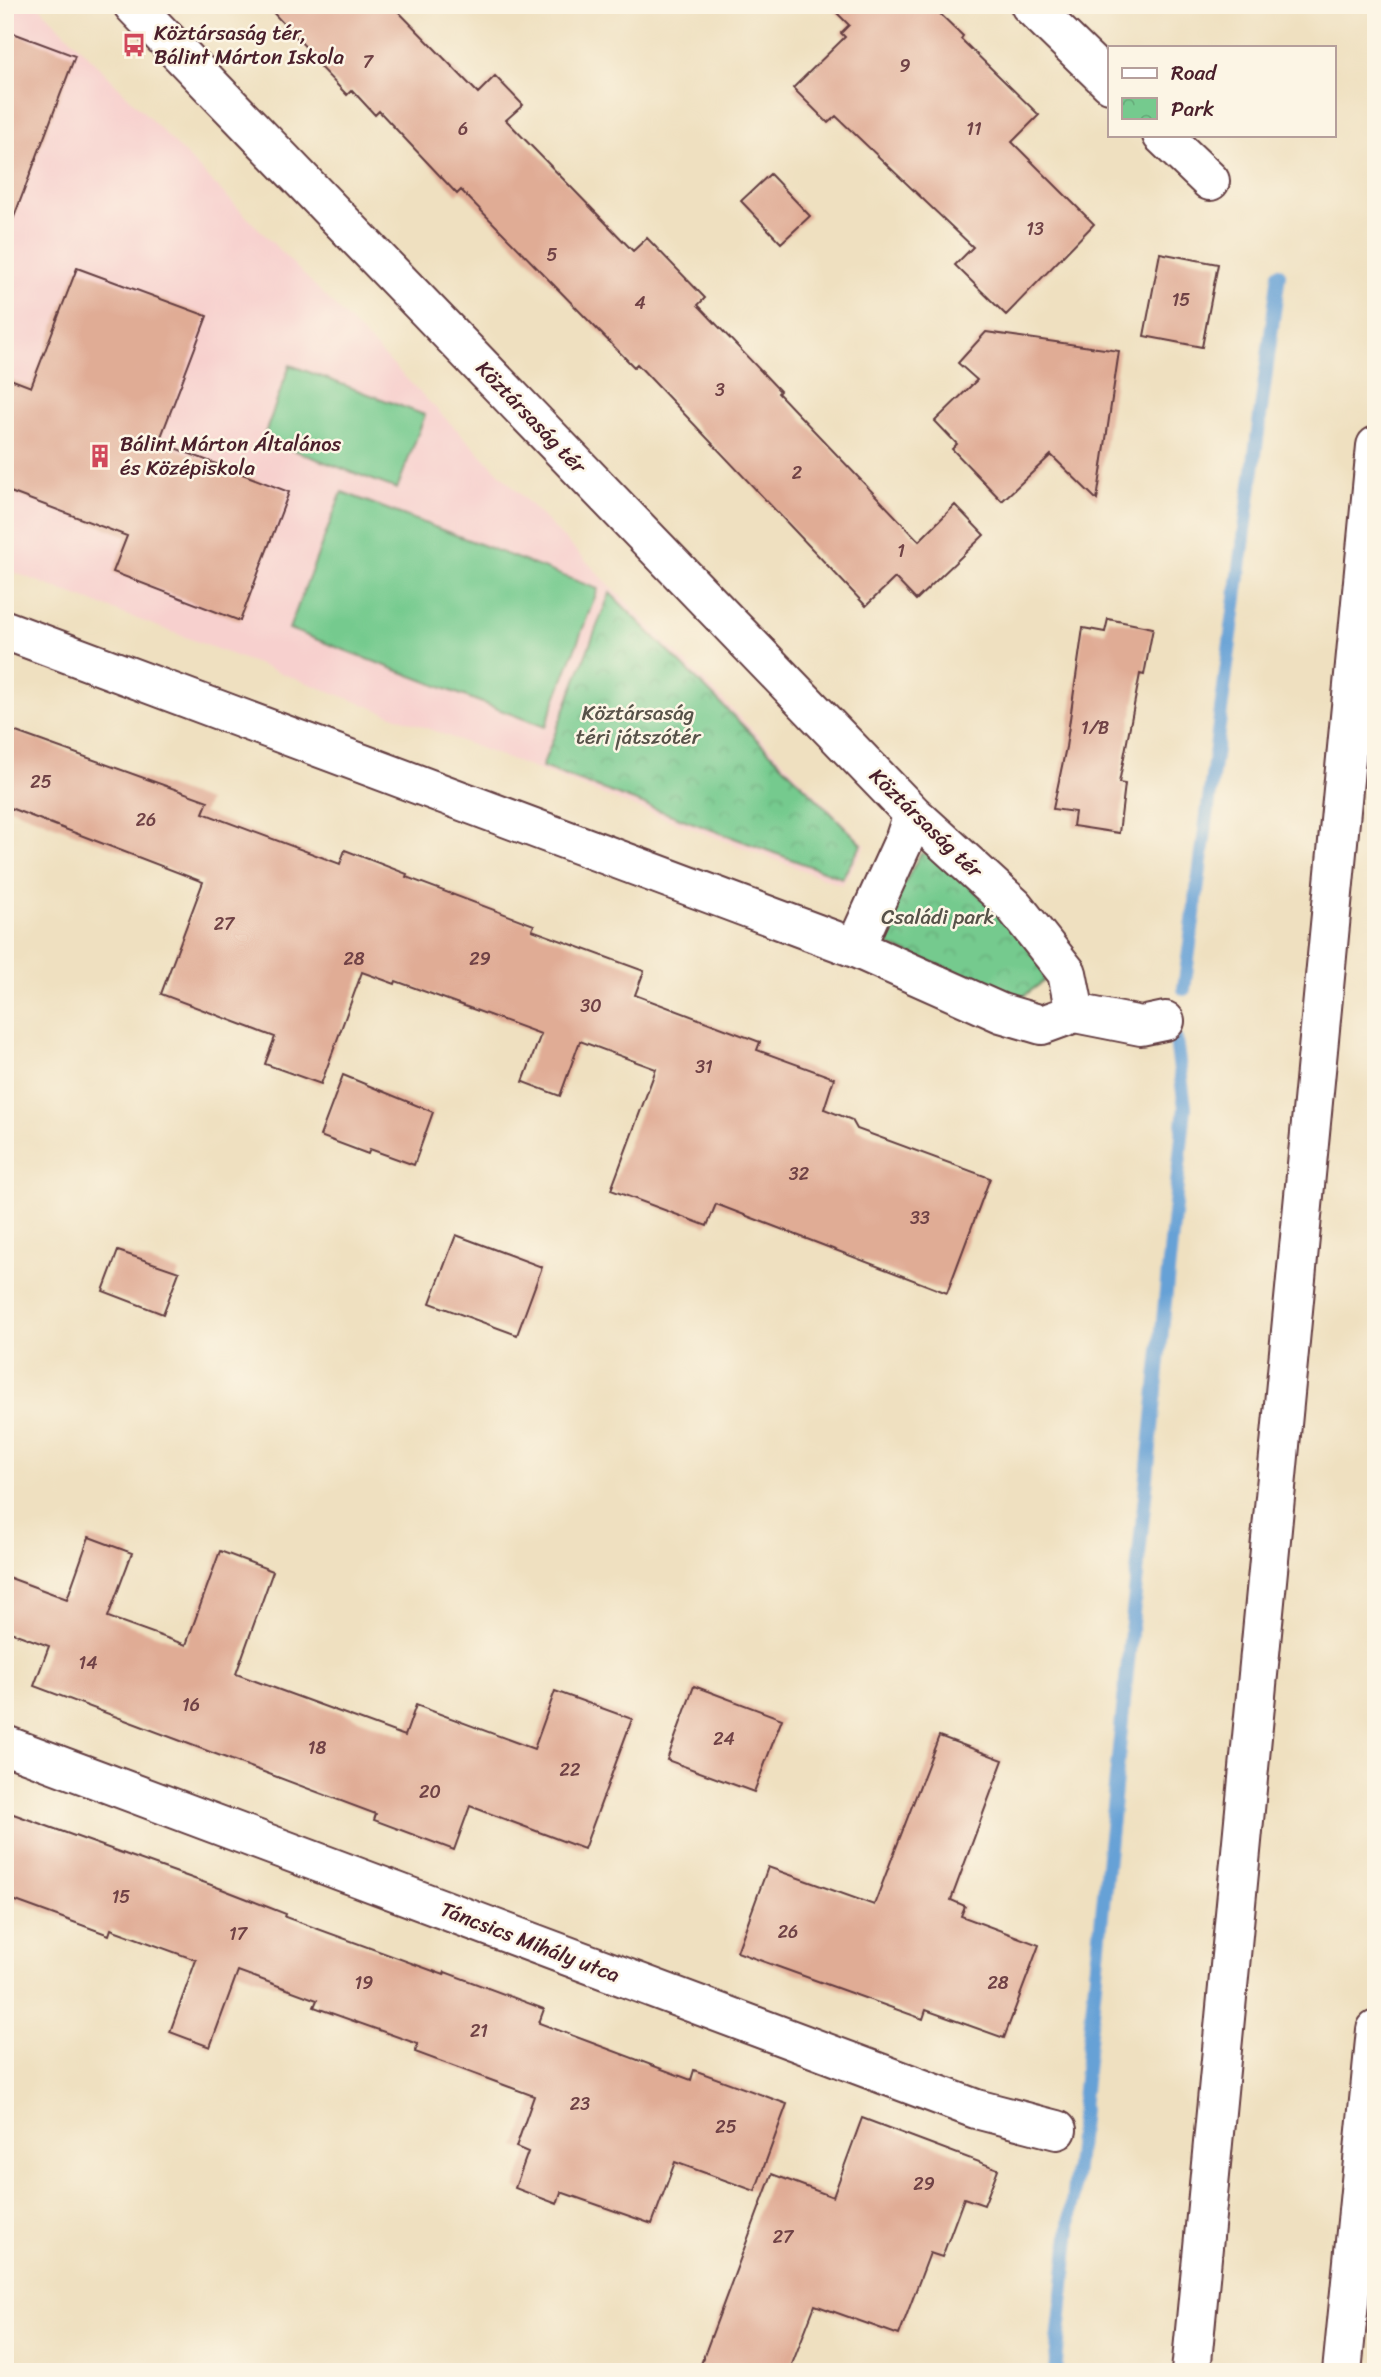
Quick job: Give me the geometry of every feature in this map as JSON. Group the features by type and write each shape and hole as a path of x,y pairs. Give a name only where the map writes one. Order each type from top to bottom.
{"main road":[{"name":"Köztársaság tér","path":"133,5 913,814 1014,906 1067,972 1075,1013"},
{"path":"1030,5 1108,81"},
{"path":"1163,136 1210,181"},
{"path":"1191,2372 1376,446"},
{"path":"5,630 855,948 1001,1013 1042,1025 1075,1013 1140,1026 1166,1021"},
{"path":"855,948 905,838 913,814"},
{"name":"Táncsics Mihály utca","path":"5,1745 976,2109 1057,2130"},
{"path":"1342,2372 1376,2030"}],"shaded area":[{"path":"5,5 38,5 866,845 842,885 5,569"}],"green space":[{"path":"290,365 425,415 397,489 263,439"},
{"path":"342,492 598,589 545,727 289,629"},
{"name":"Köztársaság téri játszótér","path":"610,593 862,844 842,878 542,767"},
{"name":"Családi park","path":"921,853 942,858 1039,955 1044,981 1022,997 887,945 878,931"}],"building":[{"path":"266,5 392,5 478,93 495,76 523,105 506,120 633,251 647,238 705,298 698,305 919,541 955,505 984,535 916,600 895,578 866,606 637,364 634,367 461,190 457,194 379,111 375,115 352,90 347,95"},
{"path":"829,5 931,5 963,36 961,39 1039,115 1012,142 1094,224 1006,315 955,265 973,247 836,116 828,123 793,88 845,37 841,33 849,25"},
{"path":"5,30 75,56 9,230 5,229"},
{"path":"770,174 810,216 781,243 741,201"},
{"path":"1160,253 1218,264 1202,347 1144,336"},
{"name":"Bálint Márton Általános és Középiskola","path":"77,268 207,316 159,442 289,492 240,621 113,572 127,536 5,490 5,377 31,387"},
{"path":"986,332 1119,351 1097,500 1051,455 1002,501 952,449 957,444 935,421 977,380 958,363"},
{"path":"1108,619 1153,628 1144,675 1140,674 1119,783 1125,784 1119,833 1073,826 1075,812 1053,809 1066,747 1083,628 1105,632"},
{"path":"5,728 208,801 203,813 340,864 345,850 407,874 406,877 534,925 532,930 644,971 635,995 760,1042 757,1050 834,1078 824,1109 852,1120 857,1129 990,1178 947,1293 716,1204 707,1226 611,1190 656,1069 580,1041 560,1096 523,1082 541,1034 396,981 395,984 362,972 321,1084 265,1064 275,1037 161,994 203,882 5,806"},
{"path":"343,1075 433,1112 414,1165 370,1149 368,1154 320,1136"},
{"path":"456,1235 542,1267 517,1335 430,1303"},
{"path":"118,1251 179,1272 163,1314 103,1291"},
{"path":"89,1537 132,1553 108,1617 186,1645 220,1551 273,1571 236,1674 405,1736 416,1705 534,1749 555,1691 632,1719 584,1849 470,1806 454,1850 374,1820 376,1814 34,1686 49,1646 5,1630 5,1576 67,1599"},
{"path":"694,1686 782,1719 754,1792 667,1760"},
{"path":"939,1736 1003,1760 951,1900 965,1906 961,1916 1039,1945 1004,2038 926,2010 923,2019 737,1952 768,1867 874,1905"},
{"path":"5,1811 214,1886 286,1914 285,1917 544,2009 539,2023 691,2080 694,2070 787,2104 755,2191 675,2162 652,2224 561,2192 557,2204 515,2188 528,2152 516,2147 534,2096 415,2052 418,2044 314,2007 317,2000 238,1971 210,2047 170,2032 196,1960 111,1929 109,1935 5,1897"},
{"path":"862,2118 998,2169 984,2205 964,2198 942,2257 930,2253 899,2335 815,2305 789,2372 698,2372 772,2174 833,2197"}],"waterway":[{"path":"1184,989 1279,274"},
{"path":"1055,2372 1185,1107 1176,1040"}],"place":[{"name":"Köztársaság tér, Bálint Márton Iskola","path":"134,45"},
{"name":"Bálint Márton Általános és Középiskola","path":"100,456"}]}
